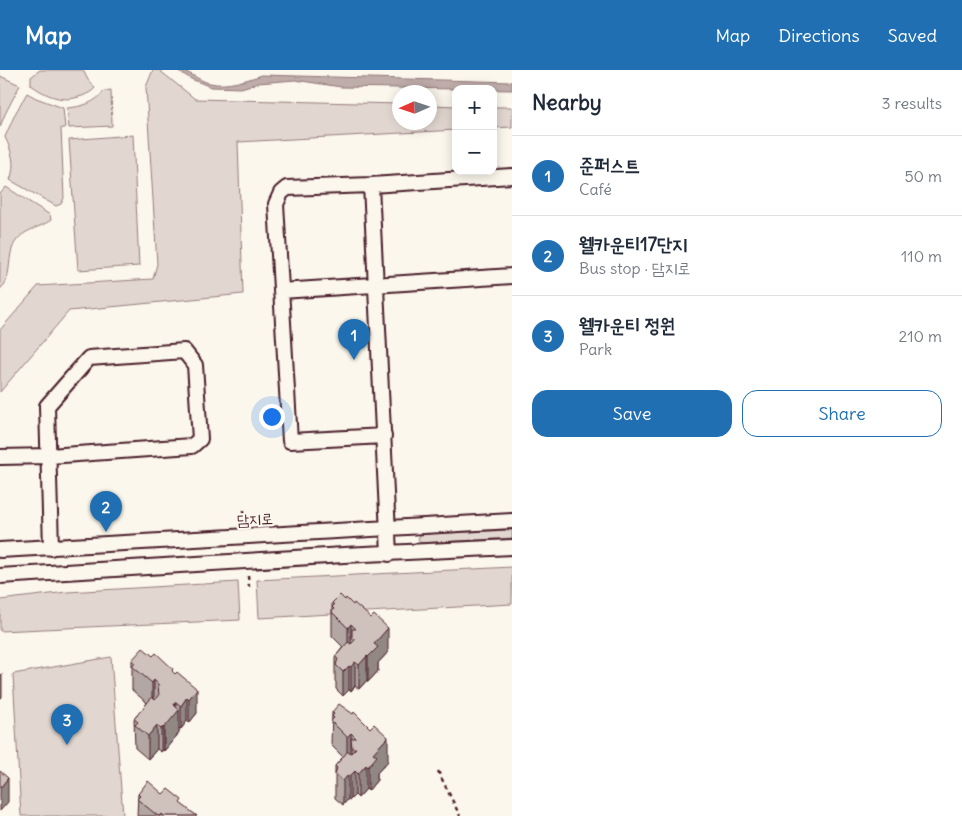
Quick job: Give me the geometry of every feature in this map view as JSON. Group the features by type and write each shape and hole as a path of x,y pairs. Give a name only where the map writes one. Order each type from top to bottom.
{"street":[{"path":"384,436 290,442 276,204 281,193 287,188 512,176"},
{"path":"371,185 389,554"},
{"path":"281,291 512,276"},
{"path":"0,457 49,456 192,446 200,439 194,365 184,351 89,358 48,406 49,456 51,548"},
{"name":"담지로","path":"0,550 512,522"},
{"path":"0,576 512,548"}],"path":[{"path":"244,510 244,520"},
{"path":"248,576 249,587"},
{"path":"438,771 460,816"}],"shaded area":[{"path":"40,70 83,70 95,88 88,94 75,98 55,97 31,85 31,77"},
{"path":"153,70 159,70 195,99 392,104 392,130 437,130 437,105 452,106 452,130 238,142 243,294 69,311 0,392 0,330 38,286 153,279 157,264 146,87"},
{"path":"177,70 216,84 236,82 262,75 512,82 512,90 497,90 497,85 452,85 452,89 437,89 437,85 392,85 392,88 341,87 295,80 258,83 241,88 211,87 191,79"},
{"path":"0,76 20,85 0,127"},
{"path":"111,90 112,126 69,128 67,108 88,104 97,99 104,91"},
{"path":"27,93 63,108 65,128 61,128 64,198 61,204 56,206 10,180 13,169 12,158 5,137"},
{"path":"497,107 512,107 512,127 497,128"},
{"path":"133,135 139,266 78,270 69,140"},
{"path":"6,187 50,215 51,220 19,237 15,242 6,281 0,289 0,194"},
{"path":"512,530 512,538 421,543 418,539 420,535 424,534"},
{"path":"512,567 512,604 259,618 257,580"},
{"path":"238,582 240,620 0,631 0,600 67,592"},
{"path":"111,657 123,816 21,816 13,674"}],"building":[{"path":"340,595 353,605 354,603 371,618 374,615 388,628 374,644 378,647 368,657 359,665 355,662 343,672 336,665 338,659 335,657 348,642 351,644 356,639 352,639 352,629 356,629 351,624 348,628 332,612 334,605 332,603"},
{"path":"143,648 153,656 156,653 173,669 172,671 175,674 177,672 197,689 189,699 187,697 181,706 176,702 174,705 179,710 164,728 161,729 157,725 148,736 135,725 138,722 134,719 152,697 155,700 159,696 158,684 154,680 152,683 132,666 135,662 132,660"},
{"path":"339,704 353,714 354,712 370,728 374,724 388,737 373,753 377,756 368,767 366,765 358,774 355,771 343,781 335,774 337,768 335,766 348,751 351,753 356,748 352,748 351,738 356,738 351,733 347,737 331,721 334,718 332,712"},
{"path":"0,771 8,778 0,788"},
{"path":"148,781 163,794 168,789 182,800 180,803 197,816 164,816 162,814 158,816 137,799 140,796 138,794"}],"place":[{"name":"준퍼스트","path":"354,360"},
{"name":"웰카운티17단지","path":"106,532"},
{"name":"웰카운티 정원","path":"67,745"}]}
